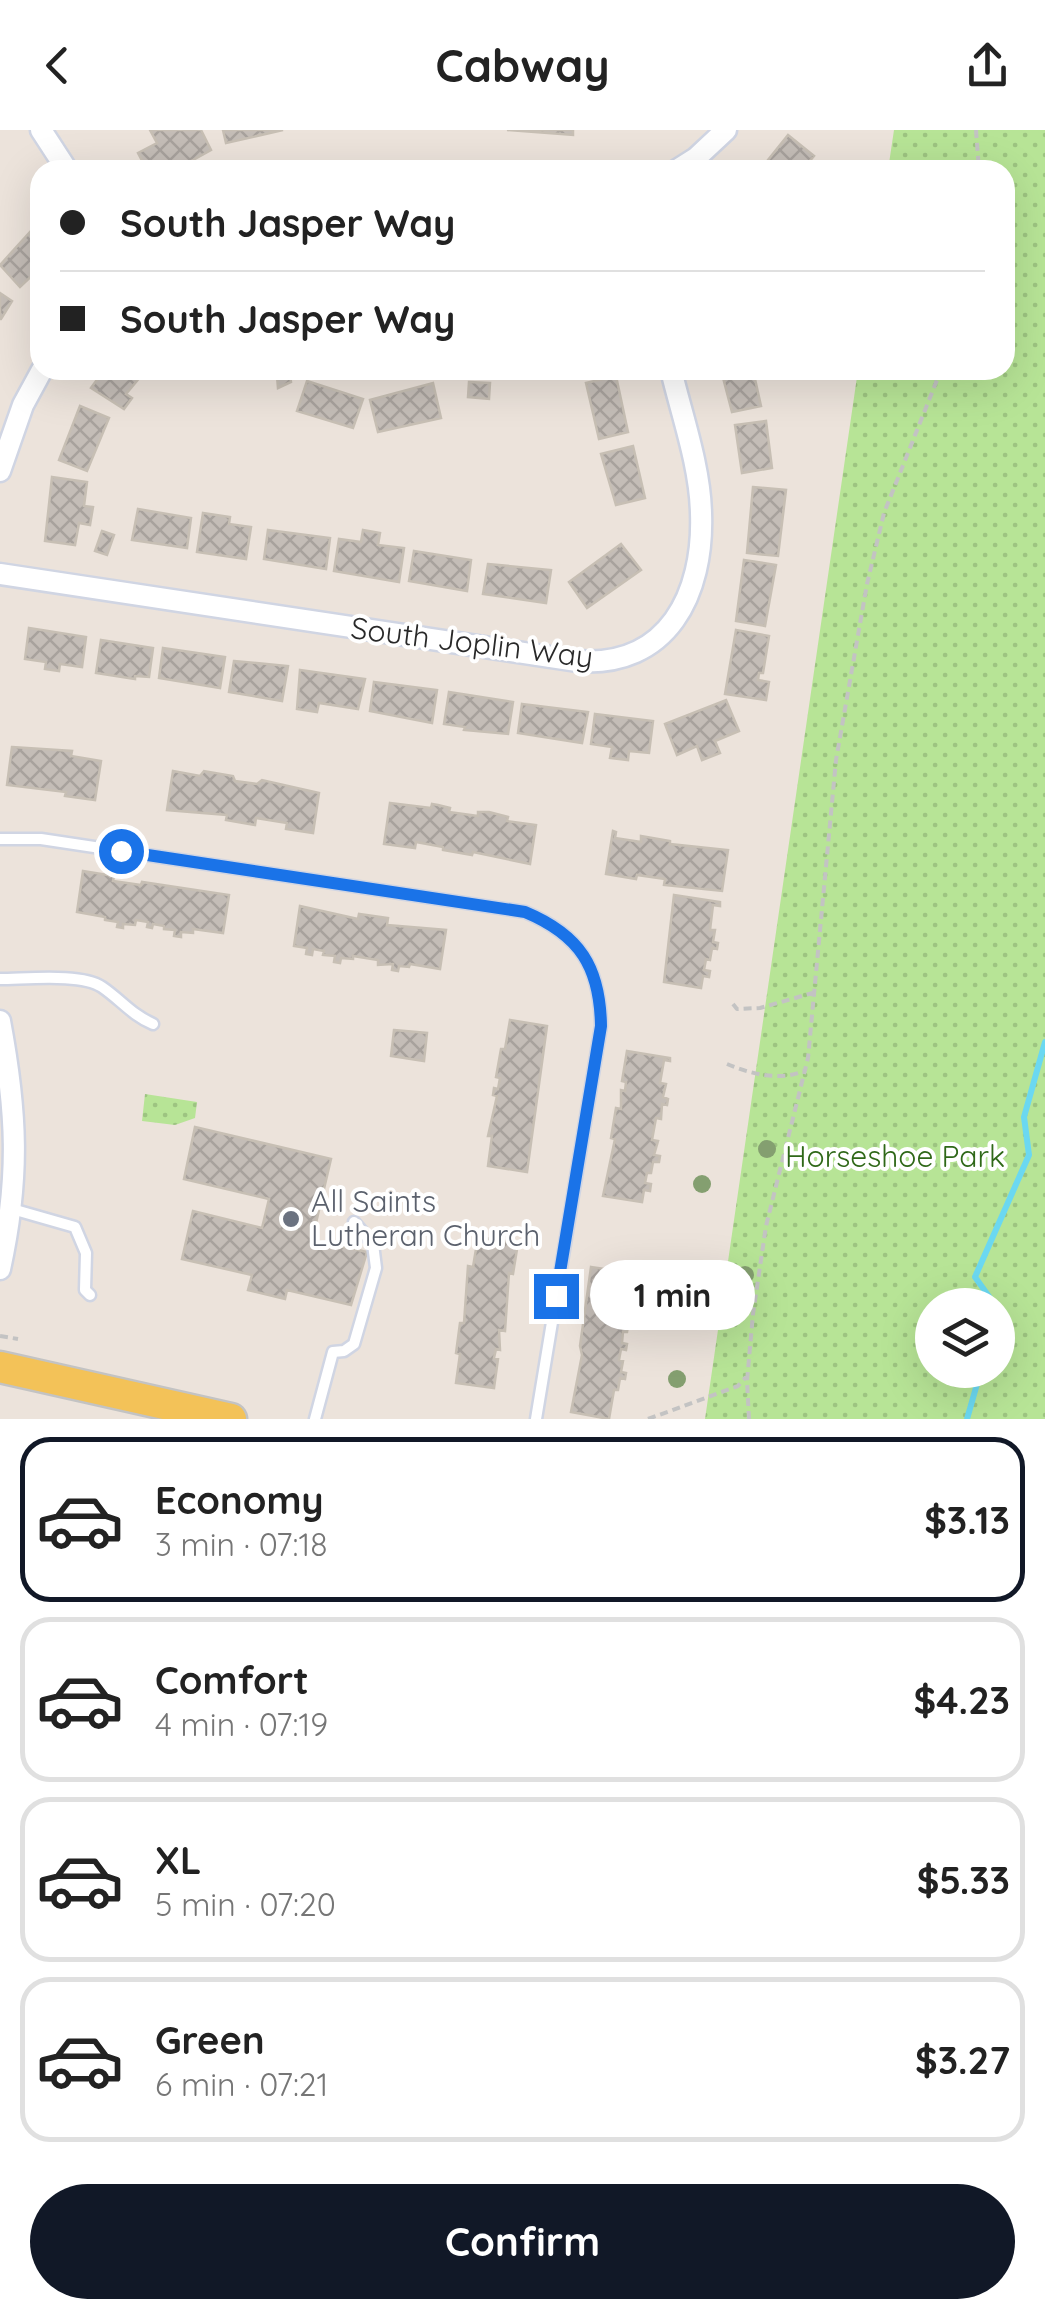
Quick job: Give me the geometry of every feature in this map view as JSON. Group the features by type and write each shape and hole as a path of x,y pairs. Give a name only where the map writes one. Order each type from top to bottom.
{"main road":[{"path":"0,1367 232,1419"}],"street":[{"path":"41,130 60,160"},
{"path":"689,160 726,130"},
{"path":"0,471 37,380"},
{"name":"South Joplin Way","path":"0,574 577,661 618,659 656,641 673,623 692,587 700,540 700,502 673,380"},
{"path":"0,1021 14,1113 16,1157 12,1209 0,1269"}],"lane":[{"path":"0,839 40,839 525,912 565,934 582,952 595,975 601,999 601,1026 536,1419"},
{"path":"0,978 98,984 135,1016 153,1024"},
{"path":"12,1209 74,1227 86,1253 85,1290 90,1295"},
{"path":"315,1419 332,1352 344,1351 354,1344 376,1268 373,1244 354,1222"}],"path":[{"path":"976,130 978,160"},
{"path":"749,1419 748,1373 766,1226 806,1070 836,760 870,571 884,514 937,380"},
{"path":"733,1004 737,1009 760,1008 816,992"},
{"path":"726,1064 774,1076 806,1070"},
{"path":"0,1336 18,1339"},
{"path":"648,1419 738,1386 748,1373"}],"green space":[{"name":"Horseshoe Park","path":"894,130 1045,130 1045,1419 705,1419 857,380 1015,380 1015,160 890,160"},
{"path":"145,1094 197,1102 195,1118 175,1125 142,1121"}],"building":[{"path":"150,130 201,130 211,150 193,160 142,160 138,153 157,143"},
{"path":"223,130 283,130 226,143"},
{"path":"507,130 573,130 573,135"},
{"path":"788,135 814,156 811,160 768,160"},
{"path":"30,232 30,278 20,287 0,265"},
{"path":"0,293 12,301 1,319 0,319"},
{"path":"97,380 138,380 126,394 132,398 124,409 91,388"},
{"path":"277,380 291,380 291,382 278,388"},
{"path":"617,380 628,432 599,439 586,383"},
{"path":"724,380 755,380 761,406 732,412"},
{"path":"307,381 363,399 353,428 297,411"},
{"path":"469,382 490,383 489,399 468,397"},
{"path":"433,383 441,418 378,432 370,400"},
{"path":"80,406 109,418 87,471 59,460"},
{"path":"766,421 772,468 742,473 735,425"},
{"path":"633,446 645,498 616,505 601,454"},
{"path":"52,477 87,482 84,506 93,507 90,525 79,523 75,545 45,541"},
{"path":"753,487 786,490 778,556 747,553"},
{"path":"138,509 191,518 187,548 132,540"},
{"path":"203,513 230,517 229,524 251,527 246,559 197,552"},
{"path":"268,530 330,538 326,569 264,559"},
{"path":"363,530 380,533 378,545 404,548 399,582 334,571 339,539 361,542"},
{"path":"102,531 114,535 107,555 95,551"},
{"path":"621,544 641,570 587,608 569,582"},
{"path":"414,551 471,560 467,591 409,581"},
{"path":"744,560 776,565 765,626 736,621"},
{"path":"488,564 551,570 546,603 483,594"},
{"path":"29,628 86,637 82,667 60,664 59,671 45,669 46,662 25,659"},
{"path":"736,630 769,636 763,673 759,673 758,680 769,682 766,700 725,694"},
{"path":"101,640 153,648 149,677 135,679 96,673"},
{"path":"163,648 225,657 220,688 159,678"},
{"path":"234,661 288,666 282,701 229,692"},
{"path":"300,670 365,679 358,709 319,703 317,712 297,709"},
{"path":"374,682 437,690 432,723 370,711"},
{"path":"449,692 513,702 508,734 444,724"},
{"path":"726,700 739,731 715,741 720,753 702,760 697,746 677,755 665,724"},
{"path":"522,704 588,712 582,743 518,733"},
{"path":"595,714 653,721 649,753 629,751 628,760 610,758 612,747 591,744"},
{"path":"12,747 72,751 71,756 101,761 95,800 65,796 66,792 7,785"},
{"path":"173,771 200,776 204,771 233,776 235,781 257,784 262,780 319,793 313,833 286,829 287,823 256,818 255,825 226,820 227,815 167,810"},
{"path":"390,803 431,808 432,804 450,808 449,812 478,816 478,812 489,812 508,817 507,821 536,825 530,864 416,842 415,848 384,844"},
{"path":"613,831 615,838 641,842 641,836 670,844 728,850 722,891 664,885 665,879 606,874"},
{"path":"83,871 114,876 113,881 229,895 223,933 193,929 193,933 174,936 175,930 153,924 152,928 147,927 148,922 136,920 135,925 123,924 123,928 105,917 77,912"},
{"path":"674,895 720,902 720,906 713,905 710,930 715,930 713,942 718,943 717,949 712,948 710,960 706,959 704,970 710,971 709,977 703,976 701,988 664,982"},
{"path":"300,906 358,919 359,914 388,918 387,925 446,930 440,969 410,964 399,966 398,971 392,970 393,964 378,965 378,960 353,956 341,958 340,963 334,962 335,956 323,955 324,951 313,949 312,955 306,954 307,948 294,946"},
{"path":"510,1020 547,1026 527,1172 488,1166 492,1136 488,1136 497,1096 493,1095 494,1088 498,1089 500,1078 496,1077"},
{"path":"394,1030 427,1033 424,1061 391,1056"},
{"path":"627,1051 670,1058 664,1060 660,1083 666,1084 663,1097 668,1099 667,1105 662,1104 661,1119 656,1118 652,1140 658,1141 654,1155 660,1156 659,1162 653,1162 651,1173 647,1173 645,1183 651,1184 650,1191 644,1190 642,1202 603,1196 615,1139 611,1138 616,1108 621,1109 621,1090 625,1091 626,1082 622,1081"},
{"name":"All Saints Lutheran Church","path":"195,1127 331,1159 312,1240 367,1252 351,1305 287,1290 285,1299 248,1290 252,1275 182,1259 193,1211 262,1228 269,1199 184,1179"},
{"path":"478,1237 518,1243 513,1274 509,1273 505,1331 499,1330 500,1350 496,1349 494,1358 498,1359 494,1388 456,1383 460,1354 456,1353 460,1323 464,1323 468,1266 473,1267"},
{"path":"591,1267 638,1274 637,1278 630,1277 627,1299 634,1300 630,1314 636,1315 635,1322 629,1320 627,1332 623,1332 622,1343 627,1344 626,1350 621,1349 619,1360 623,1361 621,1372 626,1373 625,1379 620,1378 618,1390 614,1390 609,1419 571,1412 582,1355"}],"waterway":[{"path":"983,1288 975,1277 1029,1155 1024,1117 1045,1042"},
{"path":"967,1419 976,1388"}],"place":[{"name":"All Saints Lutheran Church","path":"291,1219"}],"route":[{"path":"121,851 525,912 565,934 582,952 595,975 601,999 601,1026 556,1296"}]}
